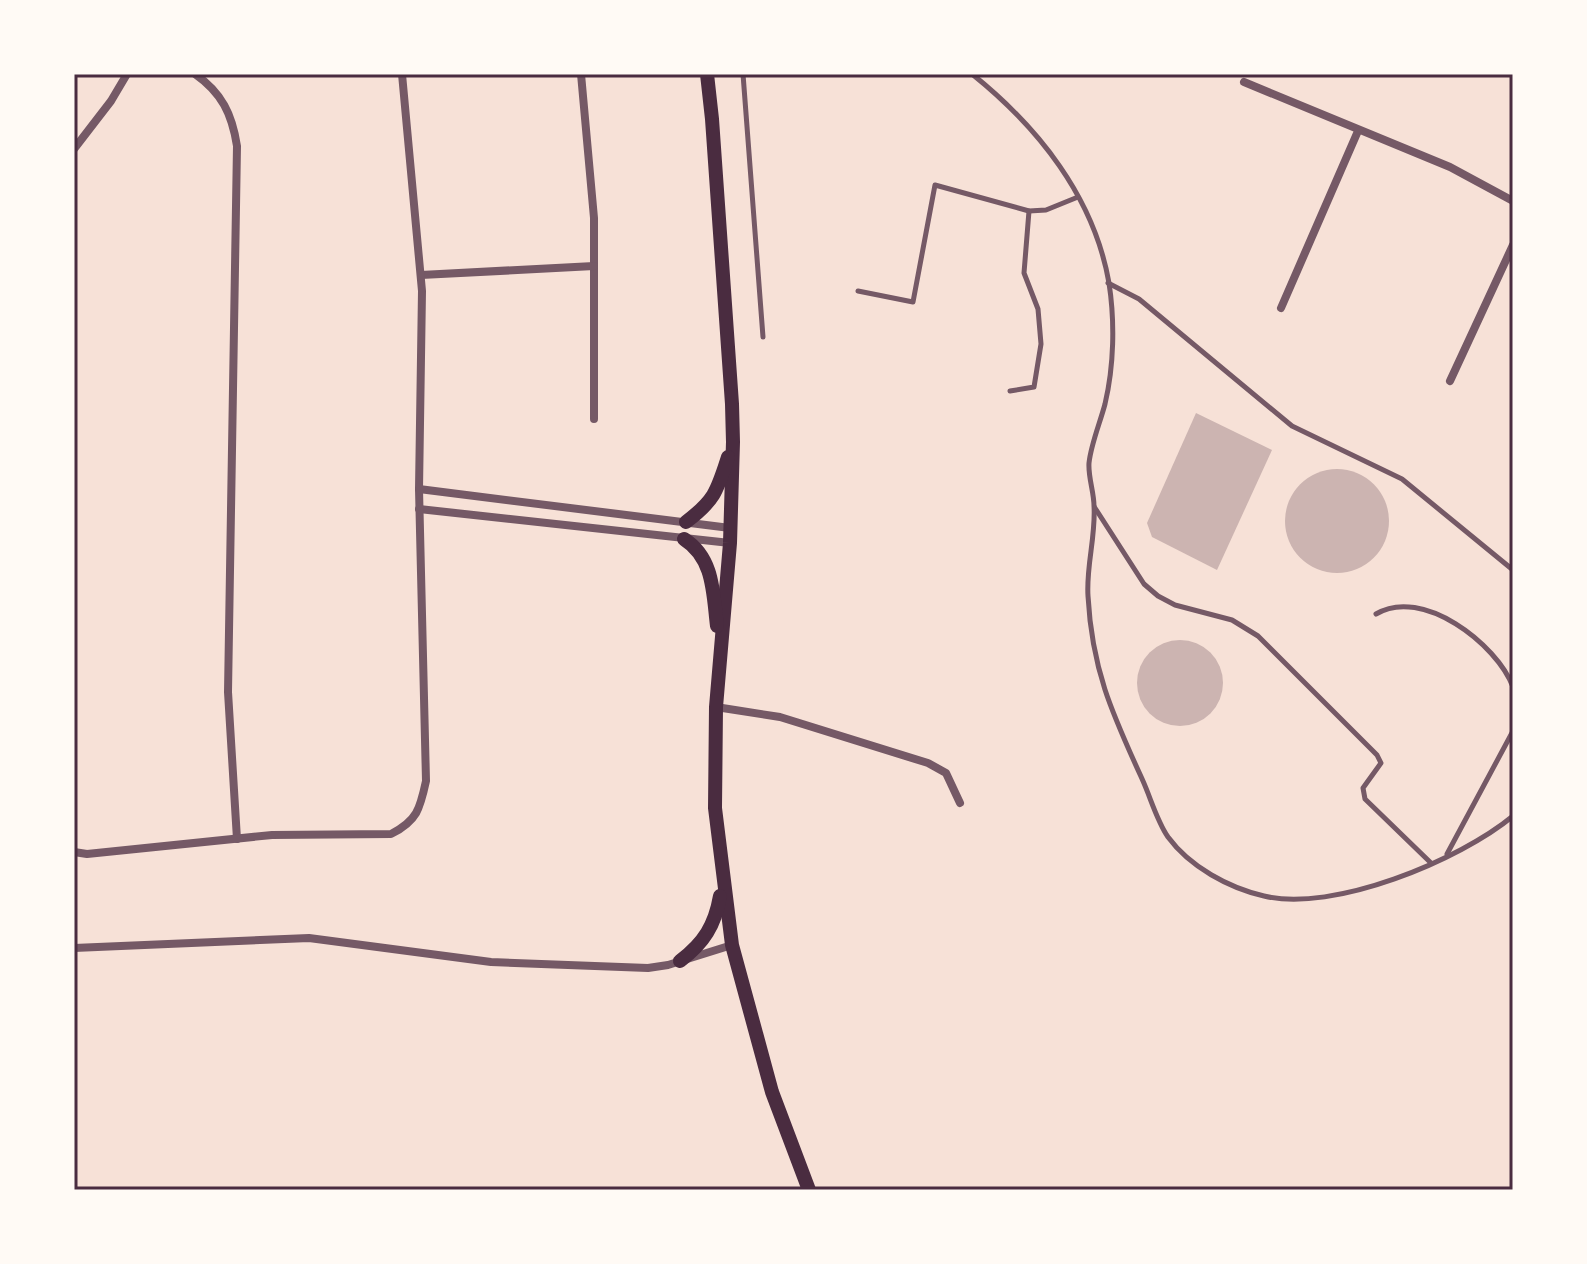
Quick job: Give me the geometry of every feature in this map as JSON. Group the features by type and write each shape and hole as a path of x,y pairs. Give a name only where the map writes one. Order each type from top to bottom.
{"main road":[{"path":"707,74 714,135 733,442 730,536 716,707 715,808 732,945 772,1092 804,1188"},
{"path":"686,522 715,495 733,442"},
{"path":"684,539 696,546 709,569 721,650"},
{"path":"680,961 695,950 710,930 717,909 721,875"}],"street":[{"path":"74,149 111,101 127,74"},
{"path":"195,74 221,96 232,119 237,146 228,692 237,839"},
{"path":"74,852 87,854 272,835 391,834 407,826 416,816 426,781 419,509 421,275 402,74"},
{"path":"581,74 589,141 594,266 594,419"},
{"path":"1244,82 1450,167 1513,201"},
{"path":"1281,308 1358,131"},
{"path":"1450,381 1513,245"},
{"path":"421,275 594,266"},
{"path":"419,489 686,522 730,536"},
{"path":"419,509 684,539 730,536"},
{"path":"600,529 602,511"},
{"path":"647,535 648,517"},
{"path":"716,707 780,717 928,763 946,773 960,803"},
{"path":"74,948 309,938 491,962 648,968 732,945"}],"lane":[{"path":"743,74 763,337"},
{"path":"972,74 1030,127 1056,159 1092,227 1108,283 1111,369 1089,463 1095,508 1087,593 1098,672 1108,704 1167,835 1185,855 1244,892 1294,901 1366,890 1447,855 1500,827 1513,816"},
{"path":"858,291 913,302 935,185 1029,211 1046,210 1078,197"},
{"path":"1010,391 1034,387 1041,344 1038,309 1024,273 1029,211"},
{"path":"1108,283 1139,299 1292,426 1402,479 1513,570"},
{"path":"1095,508 1144,584 1175,605 1232,620 1258,636 1377,755 1381,763 1363,788 1365,799 1431,863"},
{"path":"1376,614 1388,606 1407,607 1427,610 1449,619 1495,657 1513,687"},
{"path":"1447,855 1513,731"}],"building":[{"path":"1196,413 1272,450 1217,570 1152,537 1147,523"},
{"path":"1337,469 1357,473 1374,484 1385,501 1389,521 1385,541 1374,558 1357,569 1337,573 1317,569 1300,558 1289,541 1285,521 1289,501 1300,484 1317,473"},
{"path":"1180,640 1197,643 1211,652 1220,666 1223,683 1220,700 1211,714 1197,723 1180,726 1163,723 1149,714 1140,700 1137,683 1140,666 1149,652 1163,643"}]}
